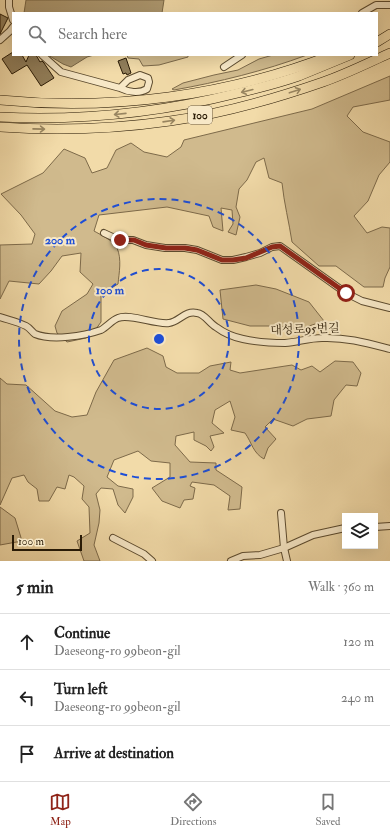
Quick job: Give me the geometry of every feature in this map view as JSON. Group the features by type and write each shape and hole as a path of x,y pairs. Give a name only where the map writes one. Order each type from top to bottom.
{"highway":[{"path":"378,36 390,30"},
{"path":"378,41 390,34"},
{"name":"100","path":"0,127 74,129 170,121 226,110 286,94 324,81 390,53"},
{"name":"100","path":"0,100 82,104 150,100 204,92 249,82 329,56"},
{"name":"100","path":"0,117 61,118 102,116 160,110 211,100 263,87 298,76 348,56"}],"street":[{"path":"9,0 9,7 12,17"},
{"path":"364,12 376,6 390,5"},
{"path":"0,40 12,28"},
{"path":"43,56 61,72 120,88"},
{"path":"224,67 240,56"},
{"path":"104,233 120,240 134,240 146,245 197,250 222,260 246,258 272,247 280,246 346,293 362,301 390,308"},
{"name":"대성로95번길","path":"0,317 27,327 34,333 46,337 87,334 103,329 118,318 132,318 165,324 172,323 189,313 197,313 204,316 215,327 227,334 242,339 285,342 321,338 342,338 362,341 390,349"},
{"path":"281,513 284,548 287,561"},
{"path":"378,527 390,526"},
{"path":"231,561 242,556 260,555 284,548 313,535 342,529"},
{"path":"113,538 144,554 152,561"}],"shaded area":[{"path":"26,0 164,0 162,12 24,12"},
{"path":"50,56 90,56 71,67"},
{"path":"127,56 188,56 159,65 143,66 139,59 128,58"},
{"path":"270,56 304,56 225,80 174,90 172,89 183,83 238,70 259,59"},
{"path":"390,76 390,100 353,107 347,116 363,132 390,142 390,162 379,175 368,201 354,216 367,233 382,227 390,228 390,267 383,287 364,287 336,266 319,266 292,242 282,183 269,178 264,158 256,162 247,180 239,189 236,207 240,217 236,235 228,232 233,224 232,210 221,208 223,231 213,227 209,216 167,207 99,215 94,231 104,236 117,248 120,261 119,275 118,284 101,294 101,322 93,333 86,338 67,342 57,333 55,326 62,311 87,294 93,284 80,272 81,253 62,256 39,284 9,281 0,299 0,245 32,244 35,234 21,215 1,194 43,173 64,149 85,158 92,173 107,168 116,150 131,143 144,152 167,157 181,147 184,140 312,109"},
{"path":"256,285 276,289 309,302 324,321 300,329 277,326 250,326 223,319 220,290"},
{"path":"147,348 163,356 166,367 177,373 199,373 210,366 231,362 230,370 240,373 292,365 301,370 312,366 320,372 335,361 353,362 361,373 357,386 346,385 334,400 331,416 307,419 293,426 273,419 265,427 276,439 268,448 264,459 257,454 245,433 231,430 235,417 230,401 215,410 212,423 224,433 210,436 214,447 211,451 206,446 194,440 194,432 176,436 175,445 190,462 216,463 216,470 242,487 240,509 228,510 230,496 214,485 192,482 190,486 195,488 193,499 184,500 180,508 162,501 152,488 170,477 170,463 151,461 138,451 114,460 107,477 118,486 133,489 133,497 125,513 118,505 113,489 101,488 96,494 100,510 99,523 94,545 100,561 84,561 77,541 90,533 89,507 82,499 84,486 74,477 69,475 65,489 57,487 49,501 39,501 37,489 28,482 24,475 12,478 0,505 0,378 7,384 26,385 55,411 72,417 87,415 96,392 114,360"},
{"path":"0,507 15,518 22,541 0,545"}],"building":[{"path":"0,14 8,18 0,34"},
{"path":"12,53 12,56 23,56 26,62 29,56 37,56 40,62 42,61 44,63 54,78 41,86 27,65 12,74 2,59"},
{"path":"126,58 131,73 127,75 126,73 123,74 118,61"}],"route":[{"path":"120,240 134,240 146,245 166,248 185,248 197,250 222,260 246,258 272,247 280,246 346,293"}]}
